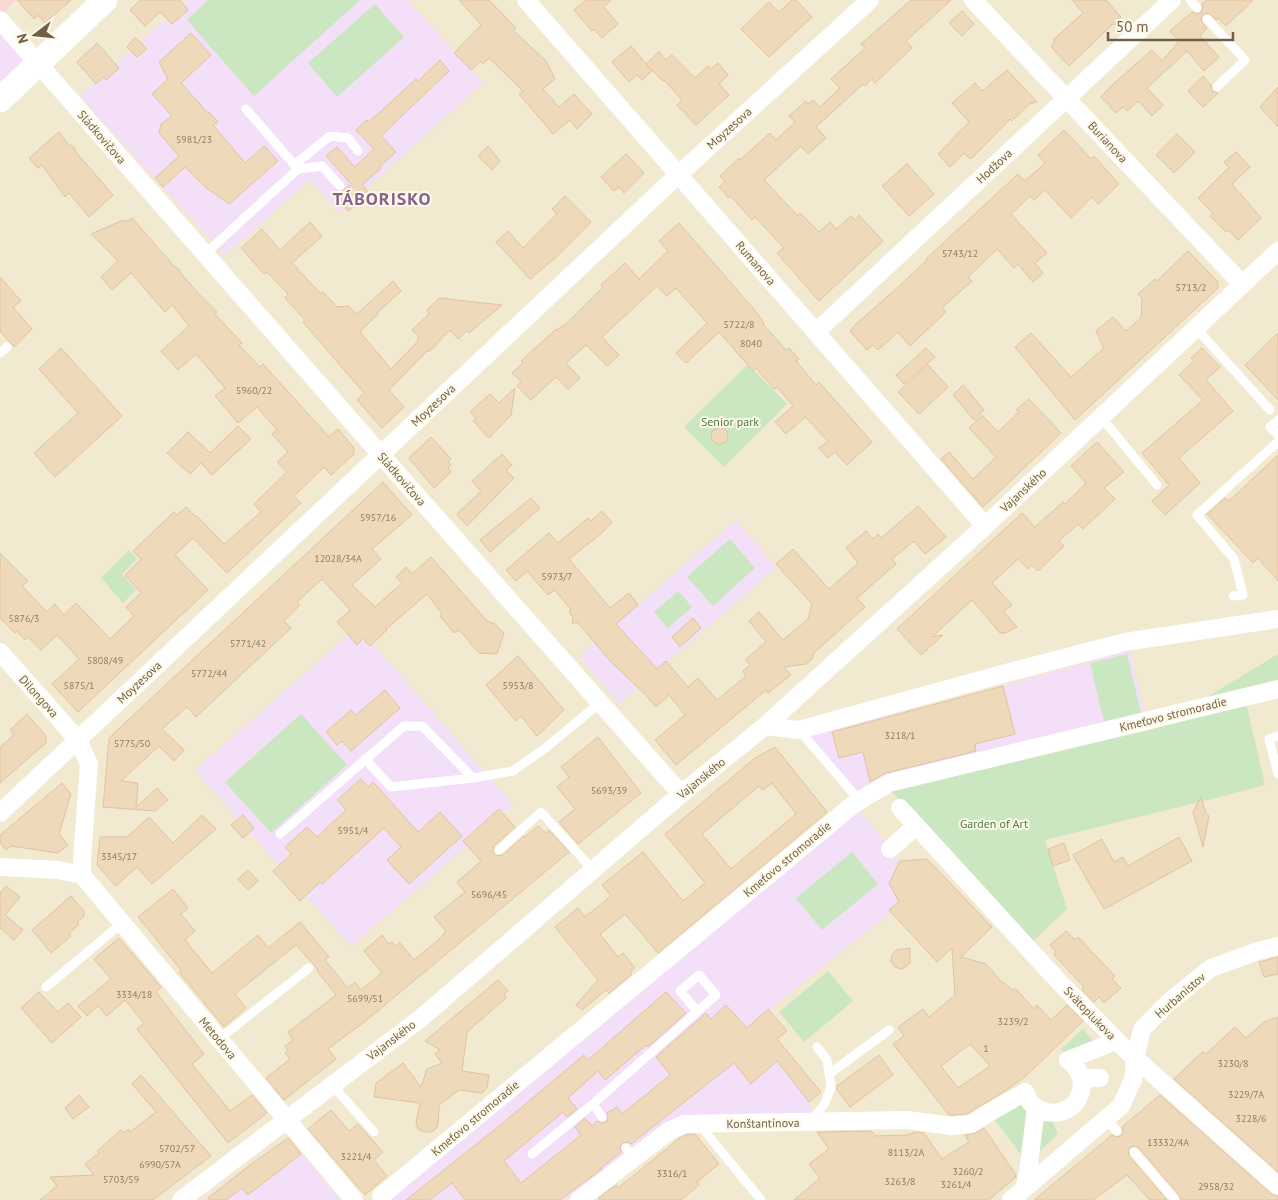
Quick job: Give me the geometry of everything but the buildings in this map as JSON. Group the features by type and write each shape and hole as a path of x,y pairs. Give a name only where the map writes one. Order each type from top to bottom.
{"street":[{"path":"0,100 105,0"},
{"name":"Rumanova","path":"526,0 985,526"},
{"name":"Moyzesova","path":"0,813 679,174 870,0"},
{"name":"Burianova","path":"973,0 1242,284"},
{"name":"Hodžova","path":"816,332 1172,0"},
{"name":"Sládkovičova","path":"0,20 680,794"},
{"name":"Vajanského","path":"184,1199 421,1018 680,794 765,726 985,526 1278,251"},
{"path":"765,726 800,730 1125,642 1278,619"},
{"name":"Dilongova","path":"0,652 78,740 88,764 82,875"},
{"name":"Kmeťovo stromoradie","path":"381,1196 860,800 888,783 1278,689"},
{"name":"Svätoplukova","path":"900,808 1060,983 1113,1037 1135,1059 1278,1186"},
{"path":"890,849 916,826"},
{"path":"0,867 58,870 82,875"},
{"name":"Metodova","path":"82,875 354,1200"},
{"name":"Hurbanistov","path":"1017,1195 1111,1125 1133,1080 1135,1059 1142,1029 1168,1003 1211,968 1278,946"},
{"path":"1017,1195 1028,1172 1036,1108 1053,1114 1070,1108 1079,1097 1081,1078 1076,1068 1068,1060 1106,1045 1113,1037"},
{"path":"1081,1078 1100,1078"},
{"name":"Konštantínova","path":"587,1198 630,1153 684,1124 908,1120 952,1126 971,1124 1025,1092 1030,1102 1036,1108"}],"lane":[{"path":"1190,0 1197,8"},
{"path":"1207,19 1246,60 1217,87"},
{"path":"246,109 296,167"},
{"path":"205,254 330,136 348,138 358,151"},
{"path":"296,167 322,166 340,186"},
{"path":"1196,328 1270,410"},
{"path":"1100,418 1157,485"},
{"path":"1278,420 1270,427 1278,435"},
{"path":"1233,596 1243,595 1234,559 1197,515 1278,442"},
{"path":"365,760 390,787 473,778 513,770 544,749 600,704"},
{"path":"280,834 404,726 422,726 473,778"},
{"path":"800,730 860,800"},
{"path":"1278,736 1269,738 1278,774"},
{"path":"499,850 541,812 593,870"},
{"path":"46,987 122,923"},
{"path":"219,1039 309,968"},
{"path":"532,1154 593,1104 697,1011"},
{"path":"829,1074 889,1030"},
{"path":"810,1122 824,1105 831,1087 827,1060 817,1047"},
{"path":"332,1085 374,1132"},
{"path":"593,1104 602,1117"},
{"path":"698,1124 761,1200"},
{"path":"1134,1152 1175,1200"}],"shaded area":[{"path":"0,0 1278,0 1278,1200 0,1200 0,82 27,57 0,20"},
{"path":"0,0 16,0 0,16"},
{"path":"186,0 408,0 483,83 340,213 310,180 225,256 80,96"},
{"path":"0,20 27,57 0,82"},
{"path":"736,520 777,567 619,704 579,656"},
{"path":"358,627 514,805 351,947 195,770"},
{"path":"1130,650 1145,715 859,800 805,737 1003,686"},
{"path":"854,804 900,861 889,883 899,903 893,907 891,912 750,1025 809,1102 815,1115 677,1117 663,1124 566,1200 376,1200"},
{"path":"288,1138 341,1200 202,1200"}],"green space":[{"path":"208,0 360,0 254,96 187,20"},
{"path":"375,4 404,37 337,97 308,63"},
{"name":"Senior park","path":"748,364 787,404 724,467 684,427"},
{"path":"730,539 755,568 713,606 687,577"},
{"path":"129,550 137,559 122,574 136,590 123,603 101,578"},
{"path":"678,591 692,607 668,628 654,612"},
{"path":"1127,654 1141,713 1104,722 1090,663"},
{"name":"Garden of Art","path":"1278,654 1278,690 1245,698 1265,785 1045,840 1067,909 1032,942 891,791 1154,729"},
{"path":"301,714 347,765 271,833 225,782"},
{"path":"852,852 878,884 822,930 796,898"},
{"path":"828,971 853,1001 804,1042 779,1012"},
{"path":"1083,1029 1094,1042 1065,1054 1061,1049"},
{"path":"1018,1103 1030,1111 1024,1159 994,1119"},
{"path":"1039,1116 1050,1116 1058,1134 1035,1156"}],"district":[{"name":"TÁBORISKO","path":"382,198"}]}
